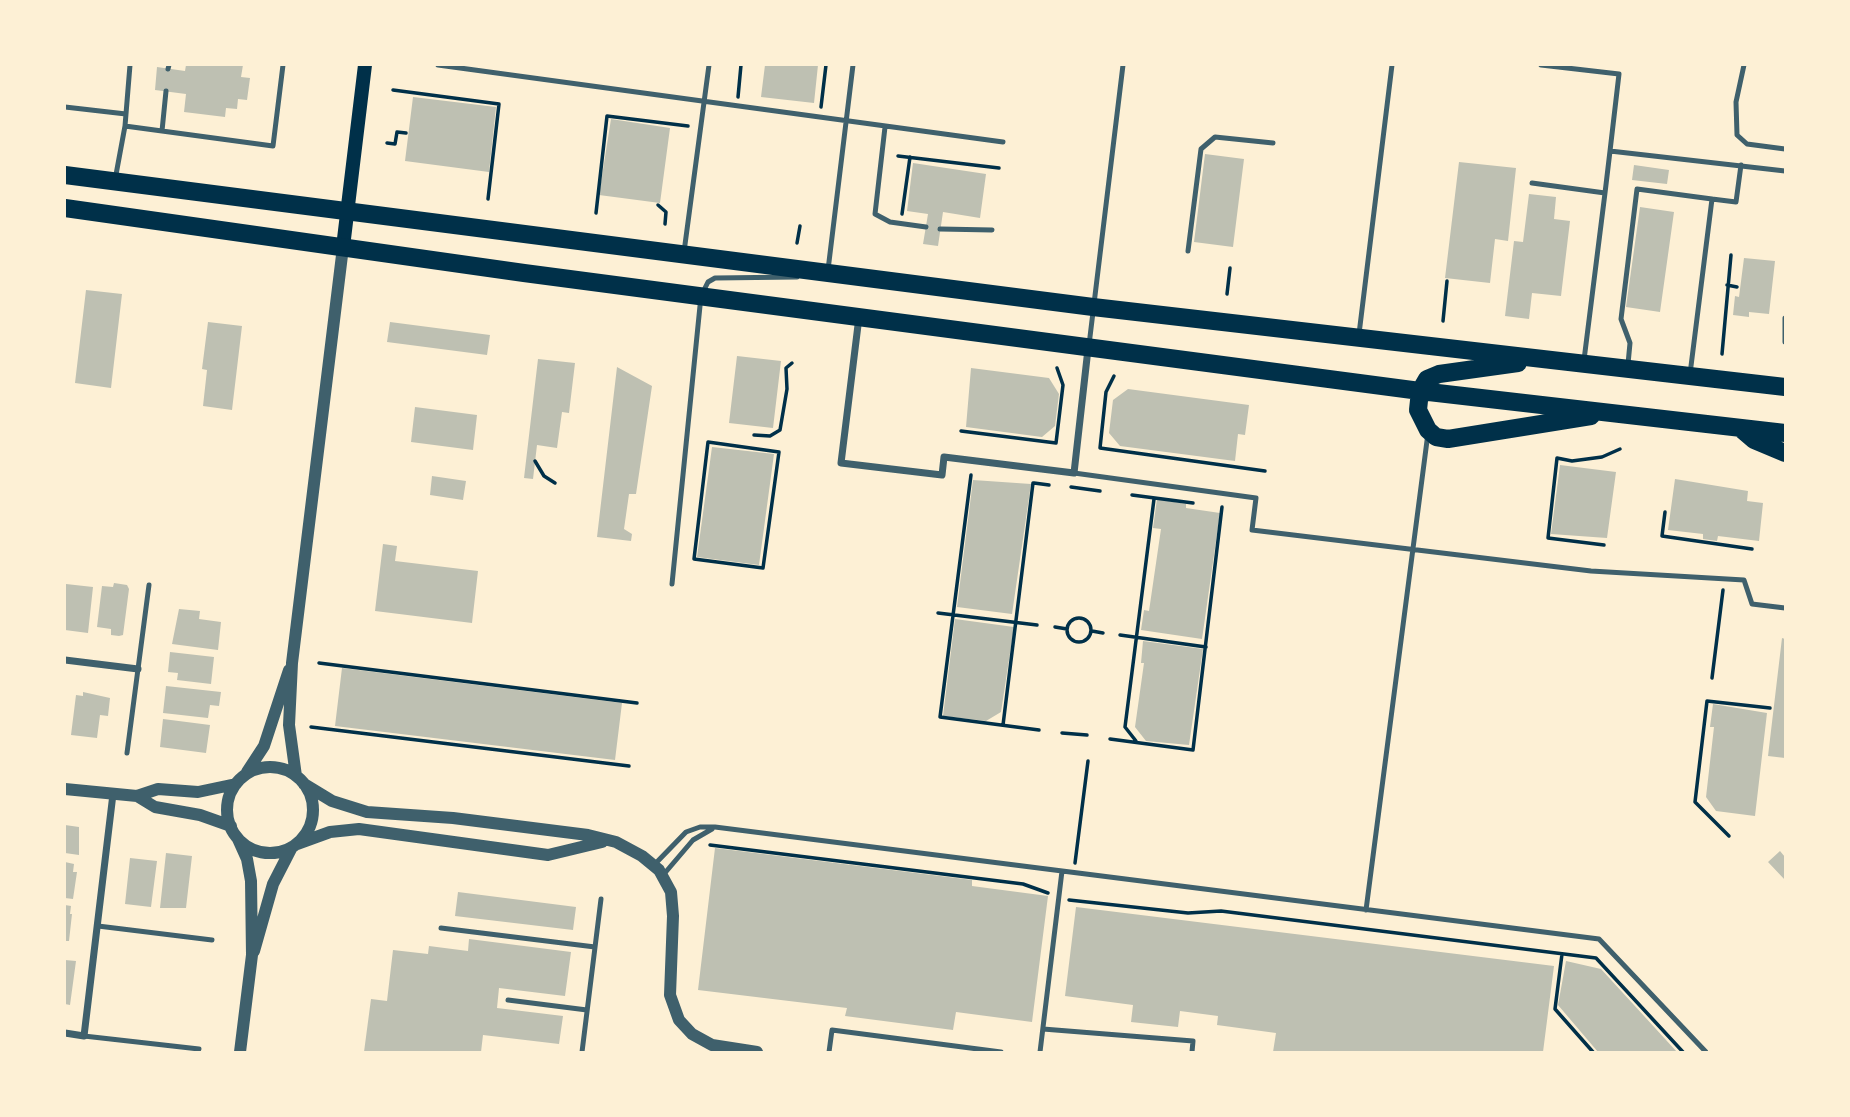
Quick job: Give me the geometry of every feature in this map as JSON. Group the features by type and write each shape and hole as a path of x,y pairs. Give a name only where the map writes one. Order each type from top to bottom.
{"main road":[{"path":"343,247 365,65"},
{"path":"65,176 1093,307 1785,387"},
{"path":"65,208 859,317 1420,390 1785,433"},
{"path":"1540,359 1439,374 1427,379 1420,390 1418,410 1428,430 1436,437 1448,439 1615,412"},
{"path":"1740,428 1754,440 1785,453"}],"street":[{"path":"252,955 274,884 294,845 304,836 313,815 313,804 300,780 289,725 292,663 343,247"},
{"path":"859,317 841,463 942,475 944,457 1074,473 1089,345"},
{"path":"65,660 138,669"},
{"path":"240,1052 252,955 250,872 233,831 228,804 240,780 264,746 280,691 292,663"},
{"path":"65,789 136,796 158,789 198,792 240,780 264,767 287,770 332,800 367,812 453,818 588,835 615,842 658,870 673,904 670,995 675,1013 684,1026 712,1045 757,1052"},
{"path":"65,1033 84,1036 113,794"},
{"path":"136,796 155,807 200,815 233,831 262,852 294,845 330,832 359,830 548,855 593,842 615,842"}],"lane":[{"path":"115,182 125,126 130,65"},
{"path":"125,126 272,146 282,65"},
{"path":"438,65 1003,142"},
{"path":"684,255 709,65"},
{"path":"672,584 701,296 708,282 715,278 781,279 828,273 853,65"},
{"path":"1089,345 1123,65"},
{"path":"1359,337 1392,65"},
{"path":"1541,65 1619,74"},
{"path":"1584,363 1620,65"},
{"path":"1744,68 1736,102 1737,135 1747,144 1785,149"},
{"path":"162,131 166,92"},
{"path":"65,107 126,114"},
{"path":"886,127 876,214 890,222 926,228"},
{"path":"1188,251 1201,149 1215,137 1273,143"},
{"path":"1610,150 1785,171"},
{"path":"1627,369 1630,343 1621,319 1637,190 1736,202 1741,165"},
{"path":"1532,183 1605,193"},
{"path":"1690,376 1712,199"},
{"path":"940,229 992,230"},
{"path":"1785,318 1785,342"},
{"path":"1366,910 1428,430"},
{"path":"1074,473 1256,498 1252,530 1591,571 1744,580 1752,604 1785,608"},
{"path":"127,753 149,585"},
{"path":"658,870 686,832 699,827 715,828 1599,939 1706,1052"},
{"path":"658,870 693,840 715,828"},
{"path":"1040,1052 1062,871"},
{"path":"582,1052 600,899"},
{"path":"97,926 212,940"},
{"path":"441,928 595,947"},
{"path":"508,1000 587,1010"},
{"path":"829,1052 832,1030 1001,1052"},
{"path":"1042,1030 1194,1041 1192,1052"},
{"path":"84,1036 199,1049"}],"path":[{"path":"741,65 737,98 751,99"},
{"path":"817,107 821,107 827,65"},
{"path":"393,90 499,104 488,199"},
{"path":"596,213 607,116 688,127"},
{"path":"387,143 395,144 397,132 406,133"},
{"path":"898,156 999,168"},
{"path":"901,223 910,157"},
{"path":"658,205 666,212 666,224"},
{"path":"797,243 800,226"},
{"path":"1722,354 1731,256"},
{"path":"1227,294 1230,268"},
{"path":"1443,321 1447,281"},
{"path":"1727,285 1737,286"},
{"path":"1725,304 1732,305"},
{"path":"754,435 770,436 780,430 787,389 786,368 792,363"},
{"path":"961,431 1056,443 1063,385 1056,368"},
{"path":"1114,376 1106,393 1100,448 1265,471"},
{"path":"708,442 779,452 764,568 694,559 708,442"},
{"path":"1604,545 1548,538 1558,458 1572,461 1602,457 1620,449"},
{"path":"535,461 544,476 555,483"},
{"path":"971,475 940,717 1039,730"},
{"path":"1003,726 1033,482"},
{"path":"1071,487 1100,491"},
{"path":"1132,495 1201,504"},
{"path":"1137,742 1125,727 1154,497"},
{"path":"1110,739 1193,750 1224,507 1212,505"},
{"path":"1665,512 1662,536 1752,549"},
{"path":"1712,678 1723,588"},
{"path":"938,613 1037,625"},
{"path":"1081,618 1088,621 1092,631 1087,640 1079,643 1071,640 1067,629 1070,622 1081,618"},
{"path":"1055,627 1067,629"},
{"path":"1092,631 1103,633"},
{"path":"1120,635 1206,647"},
{"path":"320,663 637,702"},
{"path":"1729,836 1695,802 1707,701 1770,708"},
{"path":"312,727 629,766"},
{"path":"1062,733 1087,735"},
{"path":"1075,865 1087,761"},
{"path":"708,845 1023,884 1059,897 1188,913 1221,911 1595,958 1683,1052"},
{"path":"1562,954 1555,1009 1593,1052"}],"building":[{"path":"186,65 243,65 241,77 250,78 247,100 238,99 237,109 226,108 225,117 184,112 186,94 155,90 157,67 185,71"},
{"path":"765,65 818,65 814,103 761,97"},
{"path":"413,97 496,107 489,172 405,161"},
{"path":"611,119 670,128 660,203 599,195"},
{"path":"1205,154 1244,159 1233,247 1194,242"},
{"path":"1459,162 1516,168 1508,241 1495,239 1490,283 1445,278"},
{"path":"913,163 986,174 980,218 943,212 938,246 923,244 928,214 907,211"},
{"path":"1634,165 1669,170 1667,184 1632,180"},
{"path":"1529,194 1556,197 1554,219 1570,221 1561,296 1532,293 1529,319 1505,316 1514,241 1523,242"},
{"path":"1640,207 1674,212 1660,312 1626,307"},
{"path":"1744,258 1775,261 1769,314 1749,312 1749,317 1733,315 1735,296 1739,297"},
{"path":"86,290 122,294 111,388 75,383"},
{"path":"208,322 242,326 232,410 203,406 207,370 202,369"},
{"path":"390,322 490,335 487,355 387,342"},
{"path":"737,356 781,361 773,428 729,423"},
{"path":"538,359 575,363 569,413 562,412 557,448 537,445 533,479 524,478"},
{"path":"617,367 652,386 636,494 629,494 624,529 632,534 631,541 597,537"},
{"path":"971,368 1049,378 1059,394 1055,426 1042,437 966,427"},
{"path":"1128,389 1249,405 1245,435 1238,434 1235,461 1120,446 1109,433 1113,400"},
{"path":"415,407 477,415 473,450 411,442"},
{"path":"712,447 774,454 759,565 697,557"},
{"path":"1560,465 1616,472 1607,538 1551,534"},
{"path":"432,476 466,481 463,500 430,495"},
{"path":"1675,479 1748,491 1747,501 1763,503 1759,541 1718,536 1717,541 1703,539 1703,534 1668,530"},
{"path":"973,480 1031,484 1012,614 957,607"},
{"path":"1157,499 1186,504 1186,508 1220,513 1202,639 1141,630 1144,610 1149,611 1161,529 1153,528"},
{"path":"383,544 397,546 395,561 478,571 472,623 375,611"},
{"path":"114,583 127,585 129,589 123,635 119,636 111,635 111,629 97,627 102,586 113,587"},
{"path":"66,584 93,587 88,633 65,630"},
{"path":"179,609 200,611 199,619 221,622 218,650 172,644"},
{"path":"955,619 1014,627 1001,712 986,721 943,716"},
{"path":"1782,638 1785,639 1785,758 1768,756"},
{"path":"1143,641 1203,649 1189,745 1146,741 1135,727 1144,663 1141,663"},
{"path":"170,652 214,657 211,684 177,680 178,673 168,672"},
{"path":"342,668 622,703 615,760 335,726"},
{"path":"166,686 221,692 219,706 210,705 208,718 163,713"},
{"path":"83,692 110,698 108,716 100,715 97,738 71,735 76,695 83,696"},
{"path":"1713,704 1767,713 1755,816 1716,811 1706,797 1714,727 1710,727"},
{"path":"163,719 210,725 206,753 160,747"},
{"path":"65,825 79,827 79,855 65,853"},
{"path":"715,848 972,880 972,886 1048,896 1032,1022 956,1012 953,1030 845,1016 847,1008 698,990"},
{"path":"1780,851 1785,857 1785,880 1768,862"},
{"path":"166,853 192,856 186,908 160,908"},
{"path":"130,858 157,861 151,907 125,904"},
{"path":"65,862 74,864 73,872 77,872 73,899 65,898"},
{"path":"458,892 576,907 573,930 455,916"},
{"path":"65,905 71,906 72,914 69,941 65,941"},
{"path":"1076,907 1554,966 1543,1052 1273,1052 1276,1033 1217,1025 1218,1016 1180,1011 1178,1027 1131,1022 1133,1005 1065,996"},
{"path":"469,939 571,952 565,996 499,988 497,1008 563,1016 559,1044 483,1035 481,1052 364,1052 371,999 387,1001 393,950 428,954 429,946 468,951"},
{"path":"65,960 76,961 70,1005 65,1004"},
{"path":"1566,961 1601,969 1677,1052 1598,1052 1558,1005"}]}
